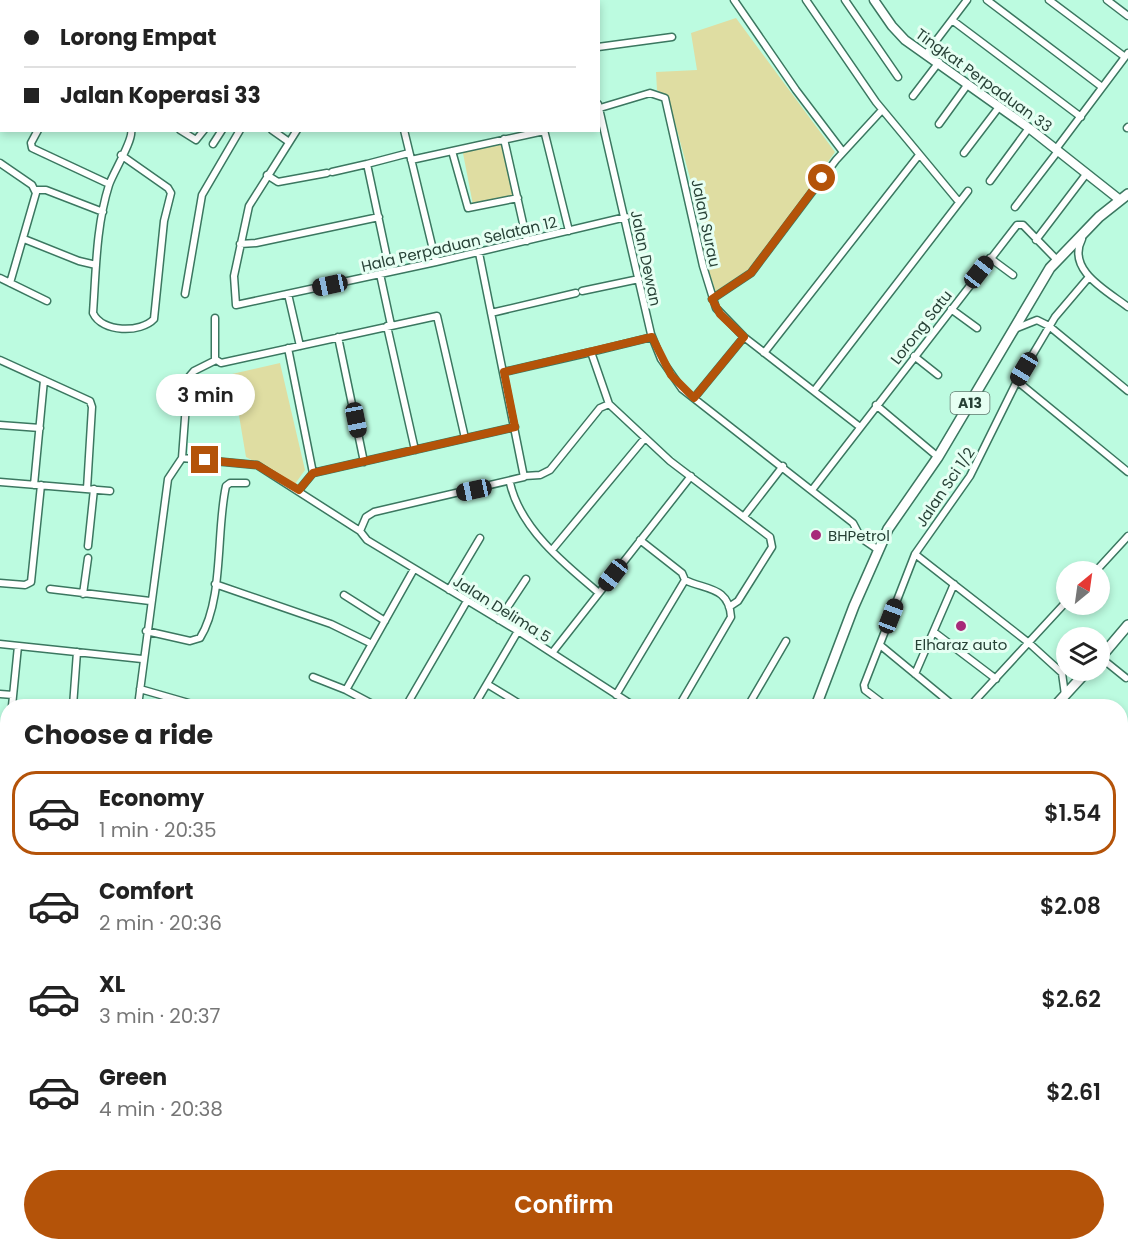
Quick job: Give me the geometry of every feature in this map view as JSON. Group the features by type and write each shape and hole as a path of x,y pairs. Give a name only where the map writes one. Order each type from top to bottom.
{"main road":[{"name":"A13","path":"819,699 878,549 907,499 939,457 1012,330 1059,258 1124,196"},
{"path":"1110,646 1128,626"},
{"path":"1062,699 1078,681"}],"street":[{"path":"734,0 796,90 843,152"},
{"path":"806,0 882,110 959,202"},
{"path":"845,0 898,77"},
{"name":"Tingkat Perpaduan 33","path":"874,0 905,40 939,62 1087,173 1124,196"},
{"path":"926,54 967,0"},
{"path":"987,0 1102,87"},
{"path":"1016,207 1127,55 1049,0"},
{"path":"1107,0 1128,16"},
{"path":"952,20 1080,117"},
{"path":"600,47 672,37"},
{"path":"913,96 939,62"},
{"path":"939,124 968,84"},
{"name":"Jalan Surau","path":"600,106 650,93 665,98 712,299 720,314 744,337 860,426"},
{"path":"964,153 999,107"},
{"name":"Jalan Dewan","path":"600,110 652,337 671,375 694,398 856,525 862,540 878,549"},
{"path":"712,299 751,273 843,152 882,110"},
{"path":"990,181 1029,128"},
{"path":"37,132 31,143 32,148 109,184"},
{"path":"121,155 168,188 171,194 164,221 154,319 149,323 118,330 97,321 93,313 96,265 109,184 121,155 132,137 131,132"},
{"path":"183,132 196,140 202,132"},
{"path":"213,144 221,132"},
{"path":"184,294 202,195 239,132"},
{"path":"275,132 289,142"},
{"path":"296,132 249,206 240,244 256,243 378,217"},
{"path":"404,132 436,262"},
{"path":"267,175 279,182 410,156 452,151 540,132"},
{"path":"544,132 569,231"},
{"path":"504,140 527,241"},
{"path":"452,151 468,208 518,198"},
{"path":"764,353 919,155"},
{"path":"0,163 35,190 46,190 103,212"},
{"path":"367,164 390,272"},
{"path":"1036,240 1087,173"},
{"path":"10,283 36,198 35,190"},
{"path":"814,391 968,191"},
{"name":"Hala Perpaduan Selatan 12","path":"240,244 234,296 236,305 479,253 626,217"},
{"name":"Lorong Satu","path":"812,490 1018,224 1023,225 1036,240 1059,258"},
{"path":"1087,229 1077,254 1079,263 1089,277 1128,307"},
{"path":"24,239 84,263 96,265"},
{"path":"479,253 525,476"},
{"path":"990,258 1013,275"},
{"path":"380,274 415,450"},
{"name":"Jalan Sci 1/2","path":"877,699 867,691 864,685 915,554 970,476 1017,381 1049,326 1068,299 1089,277"},
{"path":"0,278 47,301"},
{"path":"491,313 639,279"},
{"path":"288,294 300,346"},
{"path":"951,309 977,328"},
{"path":"216,360 221,363 434,316 438,318 465,438"},
{"path":"215,318 216,360"},
{"path":"1012,330 1025,322 1037,320 1049,326 1128,391"},
{"path":"338,337 364,462"},
{"path":"504,372 652,337"},
{"path":"694,398 744,337"},
{"path":"288,348 313,473"},
{"path":"591,352 609,404 645,438 691,476 745,515 772,540 772,547 738,601 729,607"},
{"path":"914,356 938,375"},
{"path":"0,360 90,401 92,407 88,546"},
{"path":"139,699 142,659 168,479 182,458 188,378 194,371 216,360"},
{"path":"0,583 25,585 31,582 44,380"},
{"path":"1017,381 1128,472"},
{"path":"360,531 366,517 378,511 510,483 525,476 540,475 550,470 600,408 609,404"},
{"path":"876,405 939,457"},
{"path":"0,425 40,428"},
{"path":"299,490 313,473 515,427"},
{"path":"552,550 645,438"},
{"name":"Jalan Delima 5","path":"182,458 257,465 360,531 367,540 518,631 623,699"},
{"path":"745,515 783,466"},
{"path":"552,653 691,476"},
{"path":"0,482 110,491"},
{"path":"146,631 190,641 197,640 206,627 215,584 226,486 230,483 246,483"},
{"path":"510,483 518,509 552,550 598,593"},
{"path":"1105,561 1128,536"},
{"path":"449,590 480,538"},
{"path":"640,540 682,573 685,580 714,589 729,607 729,621 683,699"},
{"path":"915,554 1029,643 1062,673 1065,695"},
{"path":"83,594 88,558"},
{"path":"346,690 414,569"},
{"path":"499,620 526,579"},
{"path":"616,695 685,580"},
{"path":"215,584 331,624 372,644"},
{"path":"915,674 954,584"},
{"path":"50,589 150,601"},
{"path":"344,595 385,621"},
{"path":"410,699 467,601"},
{"path":"977,699 1056,613"},
{"path":"478,699 518,631"},
{"path":"934,632 996,679"},
{"path":"752,699 786,641"},
{"path":"0,644 142,659"},
{"path":"879,645 945,699"},
{"path":"13,699 18,646"},
{"path":"74,699 77,652"},
{"path":"1110,665 1126,678"},
{"path":"313,677 363,699"},
{"path":"487,684 512,699"},
{"path":"140,689 175,699"},
{"path":"0,694 13,696"}],"shaded area":[{"path":"736,18 835,152 757,260 742,276 716,293 699,240 706,237 668,97 657,90 656,72 697,70 691,33"},
{"path":"503,141 515,196 473,205 462,148"},
{"path":"280,363 305,470 295,484 246,457 232,374"}],"place":[{"name":"BHPetrol","path":"816,535"},
{"name":"Elharaz auto","path":"961,626"}],"route":[{"path":"205,460 257,465 299,490 304,480 313,473 515,427 504,372 652,337 671,375 682,389 694,398 744,337 720,314 712,299 751,273 822,178"}]}
